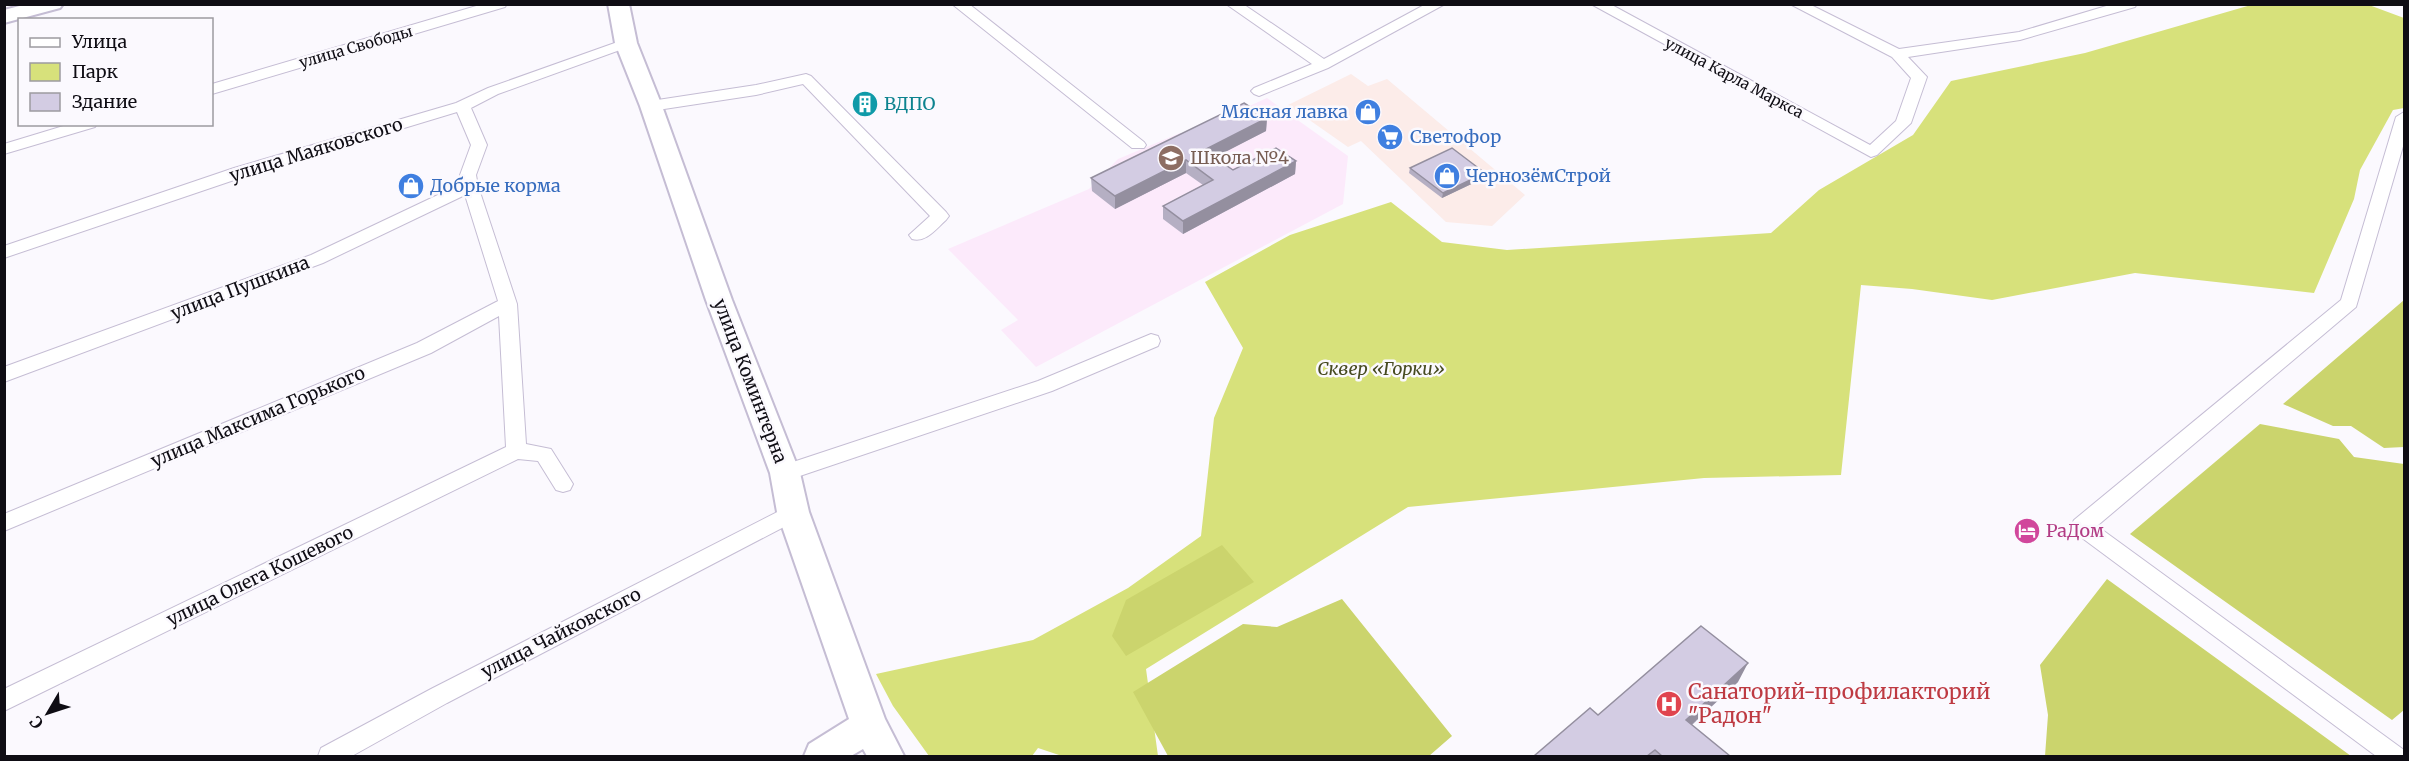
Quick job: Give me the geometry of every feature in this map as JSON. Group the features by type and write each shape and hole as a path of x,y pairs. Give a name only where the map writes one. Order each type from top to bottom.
{"street":[{"path":"4,17 53,4"},
{"name":"улица Свободы","path":"213,89 500,4"},
{"name":"улица Коминтерна","path":"618,4 626,43 784,473 793,512 872,745"},
{"path":"959,4 1138,145"},
{"path":"1233,4 1323,65"},
{"path":"1259,92 1323,65 1438,4"},
{"name":"улица Карла Маркса","path":"1598,4 1870,152 1903,123 1919,77 1898,54"},
{"path":"1797,4 1898,54 2020,36 2130,4"},
{"name":"улица Маяковского","path":"4,252 240,172 462,106 493,91 626,43"},
{"path":"651,106 807,80 940,216 918,235"},
{"path":"462,106 479,145 468,175 470,186 508,304 516,451 544,454 563,484"},
{"path":"2395,756 2082,526 2349,303 2404,117"},
{"path":"4,149 82,126"},
{"name":"улица Пушкина","path":"4,375 317,258 470,186"},
{"name":"улица Максима Горького","path":"4,523 423,348 508,304"},
{"path":"784,473 1045,386 1151,341"},
{"name":"улица Олега Кошевого","path":"4,701 516,451"},
{"name":"улица Чайковского","path":"330,756 439,696 793,512"},
{"path":"822,756 872,745"}],"shaded area":[{"path":"1351,74 1368,86 1387,79 1525,195 1492,226 1446,222 1361,141 1348,147 1288,105"},
{"path":"1267,98 1348,156 1343,204 1036,367 1001,330 1018,320 948,249 1089,189 1118,159 1180,133 1190,133"}],"green space":[{"name":"Сквер «Горки»","path":"2251,5 2369,5 2404,18 2404,108 2393,110 2360,170 2354,199 2314,293 2135,273 1992,300 1912,289 1861,285 1841,475 1704,478 1408,507 1146,669 1158,756 1062,756 1038,748 1032,756 929,756 893,706 876,674 1033,640 1128,588 1201,536 1214,418 1243,348 1205,282 1290,235 1391,202 1442,242 1507,250 1771,233 1819,190 1913,135 1951,81 2085,53"},
{"path":"2404,300 2404,447 2384,448 2351,426 2333,426 2283,404"},
{"path":"2260,424 2339,439 2354,457 2404,464 2404,710 2392,720 2130,534"},
{"path":"1222,545 1254,582 1126,656 1112,636 1126,600"},
{"path":"2107,579 2351,756 2045,756 2048,715 2040,665"},
{"path":"1342,599 1452,736 1429,756 1168,756 1133,692 1243,624 1277,627"}],"building":[{"path":"1244,103 1267,118 1204,150 1233,170 1276,148 1296,161 1183,221 1163,206 1213,180 1186,160 1115,196 1091,178"},
{"name":"ЧернозёмСтрой","path":"1452,148 1485,173 1443,193 1410,168"},
{"name":"Санаторий-профилакторий \"Радон\"","path":"1701,626 1748,663 1686,720 1730,756 1662,756 1655,750 1647,756 1534,756 1590,708 1598,715"}],"place":[{"name":"ВДПО","path":"865,104"},
{"name":"Мясная лавка","path":"1368,112"},
{"name":"Светофор","path":"1390,137"},
{"name":"Школа №4","path":"1171,158"},
{"name":"ЧернозёмСтрой","path":"1447,176"},
{"name":"Добрые корма","path":"411,186"},
{"name":"РаДом","path":"2027,531"},
{"name":"Санаторий-профилакторий \"Радон\"","path":"1669,704"}]}
